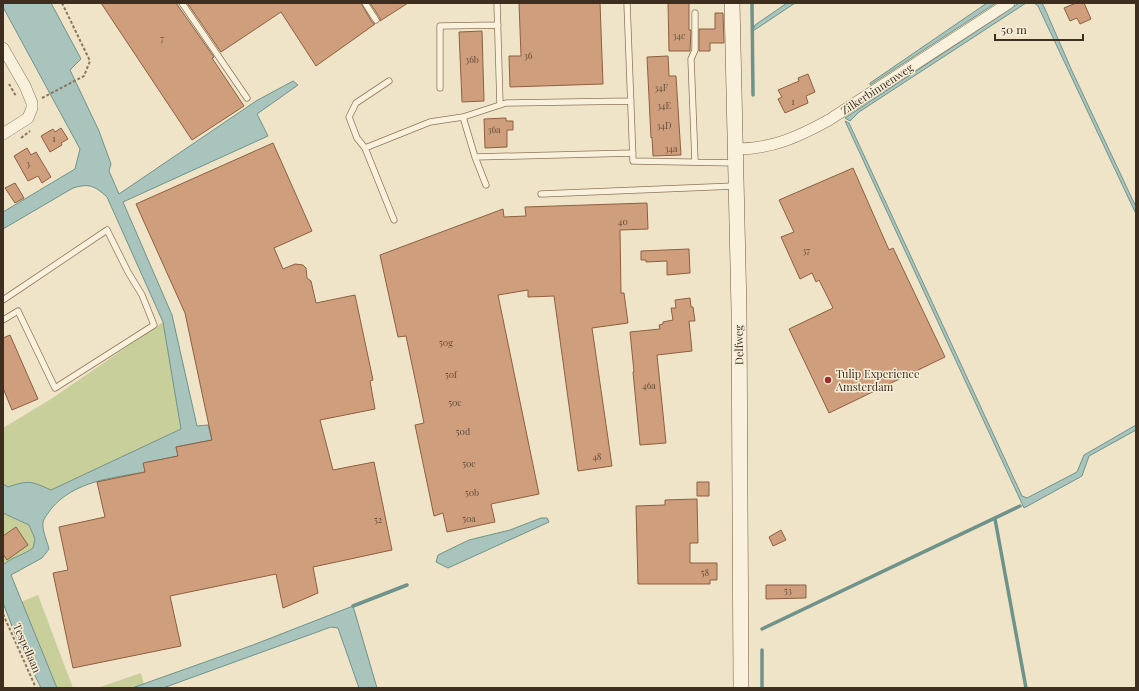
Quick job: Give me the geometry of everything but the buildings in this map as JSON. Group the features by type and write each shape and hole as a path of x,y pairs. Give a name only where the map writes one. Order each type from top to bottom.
{"main road":[{"name":"Delfweg","path":"732,3 739,333 741,688"}],"street":[{"name":"Zilkerbinnenweg","path":"736,156 800,136 829,120 1009,3"},
{"path":"3,48 25,86 32,103 32,108 28,118 3,134"}],"lane":[{"path":"182,3 247,98"},
{"path":"365,3 376,20"},
{"path":"497,3 500,105"},
{"path":"627,3 633,161 695,162 736,156"},
{"path":"695,13 695,50 691,60 695,162"},
{"path":"440,88 440,26 498,25"},
{"path":"389,82 356,103 349,117 357,138 365,148 394,220"},
{"path":"365,148 430,122 463,117 506,103 631,101"},
{"path":"463,117 475,157 486,185"},
{"path":"475,157 633,153"},
{"path":"541,194 736,186"},
{"path":"3,300 107,230 128,272 142,295 154,325 55,388 18,311 3,320"}],"path":[{"path":"46,95 84,76 90,61 62,3"},
{"name":"Tespellaan","path":"3,614 36,688"}],"green space":[{"path":"163,322 181,429 51,490 40,485 30,483 8,487 3,484 3,428 51,399"},
{"path":"3,513 29,525 35,539 33,548 3,565"},
{"path":"38,595 73,688 57,688 21,602"},
{"path":"141,673 144,684 132,688 97,688"}],"water":[{"path":"3,3 51,3 81,59 70,70 99,131 111,164 109,171 119,194 256,101 293,81 298,85 257,114 268,136 123,202 172,315 197,426 208,425 212,440 176,447 178,456 144,463 145,472 94,482 71,492 60,500 45,517 43,528 49,549 42,558 11,575 57,688 41,688 17,639 3,603 3,565 33,548 35,539 29,525 3,513 3,484 8,487 30,482 51,490 181,429 163,322 107,197 92,186 73,188 3,229 3,212 75,169 80,149 3,7"},
{"path":"787,3 795,3 753,31 755,25"},
{"path":"987,3 996,3 870,85 870,83"},
{"path":"1019,3 1026,3 859,112 850,121 845,118"},
{"path":"1034,3 1042,3 1045,9 1072,71 1136,207 1136,214 1038,6"},
{"path":"845,121 849,123 1022,496 1027,498 1077,472 1084,455 1136,425 1136,430 1089,456 1082,476 1024,508"},
{"path":"541,518 547,518 549,522 448,568 436,562 438,555 469,540 510,530"},
{"path":"353,606 377,688 359,688 338,628 331,627 163,688 132,688 253,645"}],"waterway":[{"path":"752,3 753,95"},
{"path":"762,629 1020,506"},
{"path":"995,519 1026,688"},
{"path":"353,606 407,585"},
{"path":"762,650 762,688"}],"place":[{"name":"Tulip Experience Amsterdam","path":"828,380"}]}
